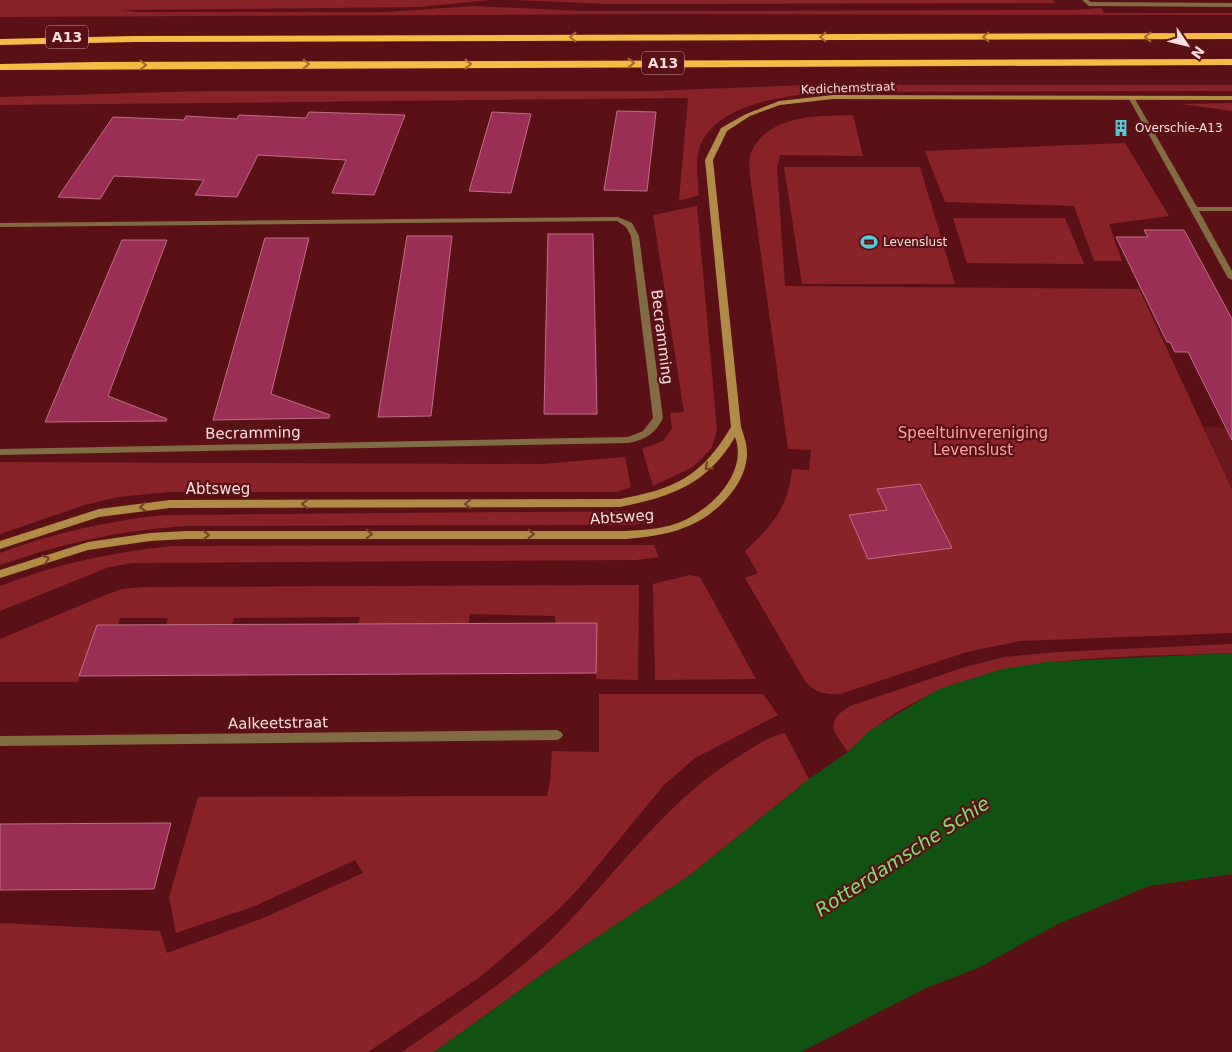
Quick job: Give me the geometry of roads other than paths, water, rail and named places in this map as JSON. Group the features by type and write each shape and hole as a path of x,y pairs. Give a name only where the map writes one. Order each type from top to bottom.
{"highway":[{"name":"A13","path":"0,35 134,38 1232,36"},
{"name":"A13","path":"0,42 134,38"},
{"name":"A13","path":"0,67 95,65 1232,62"},
{"name":"A13","path":"0,75 95,65"}],"street":[{"path":"1087,2 1232,5"},
{"name":"Kedichemstraat","path":"736,427 709,160 724,130 748,115 779,103 833,97 1232,98"},
{"path":"1132,98 1232,278"},
{"path":"1194,209 1232,209"},
{"name":"Becramming","path":"0,225 618,219 627,222 633,228 635,236 658,418 653,428 644,437 628,440 0,452"},
{"name":"Abtsweg","path":"0,545 99,513 170,504 620,504 649,499 674,490 694,479 718,457 736,427"},
{"name":"Abtsweg","path":"0,574 88,546 159,536 626,535 670,529 693,521 706,512 727,491 742,463 744,450 742,438 736,427"},
{"name":"Aalkeetstraat","path":"0,741 557,735"}],"water":[{"name":"Rotterdamsche Schie","path":"1232,653 1232,874 1149,886 1058,924 978,968 926,988 801,1052 434,1052 551,968 690,875 809,779 848,752 869,731 939,689 1002,669 1046,662"}],"place":[{"name":"Overschie-A13","path":"1121,128"},
{"name":"Levenslust","path":"869,242"}],"park label":[{"name":"Speeltuinvereniging Levenslust","path":"973,442"}]}
